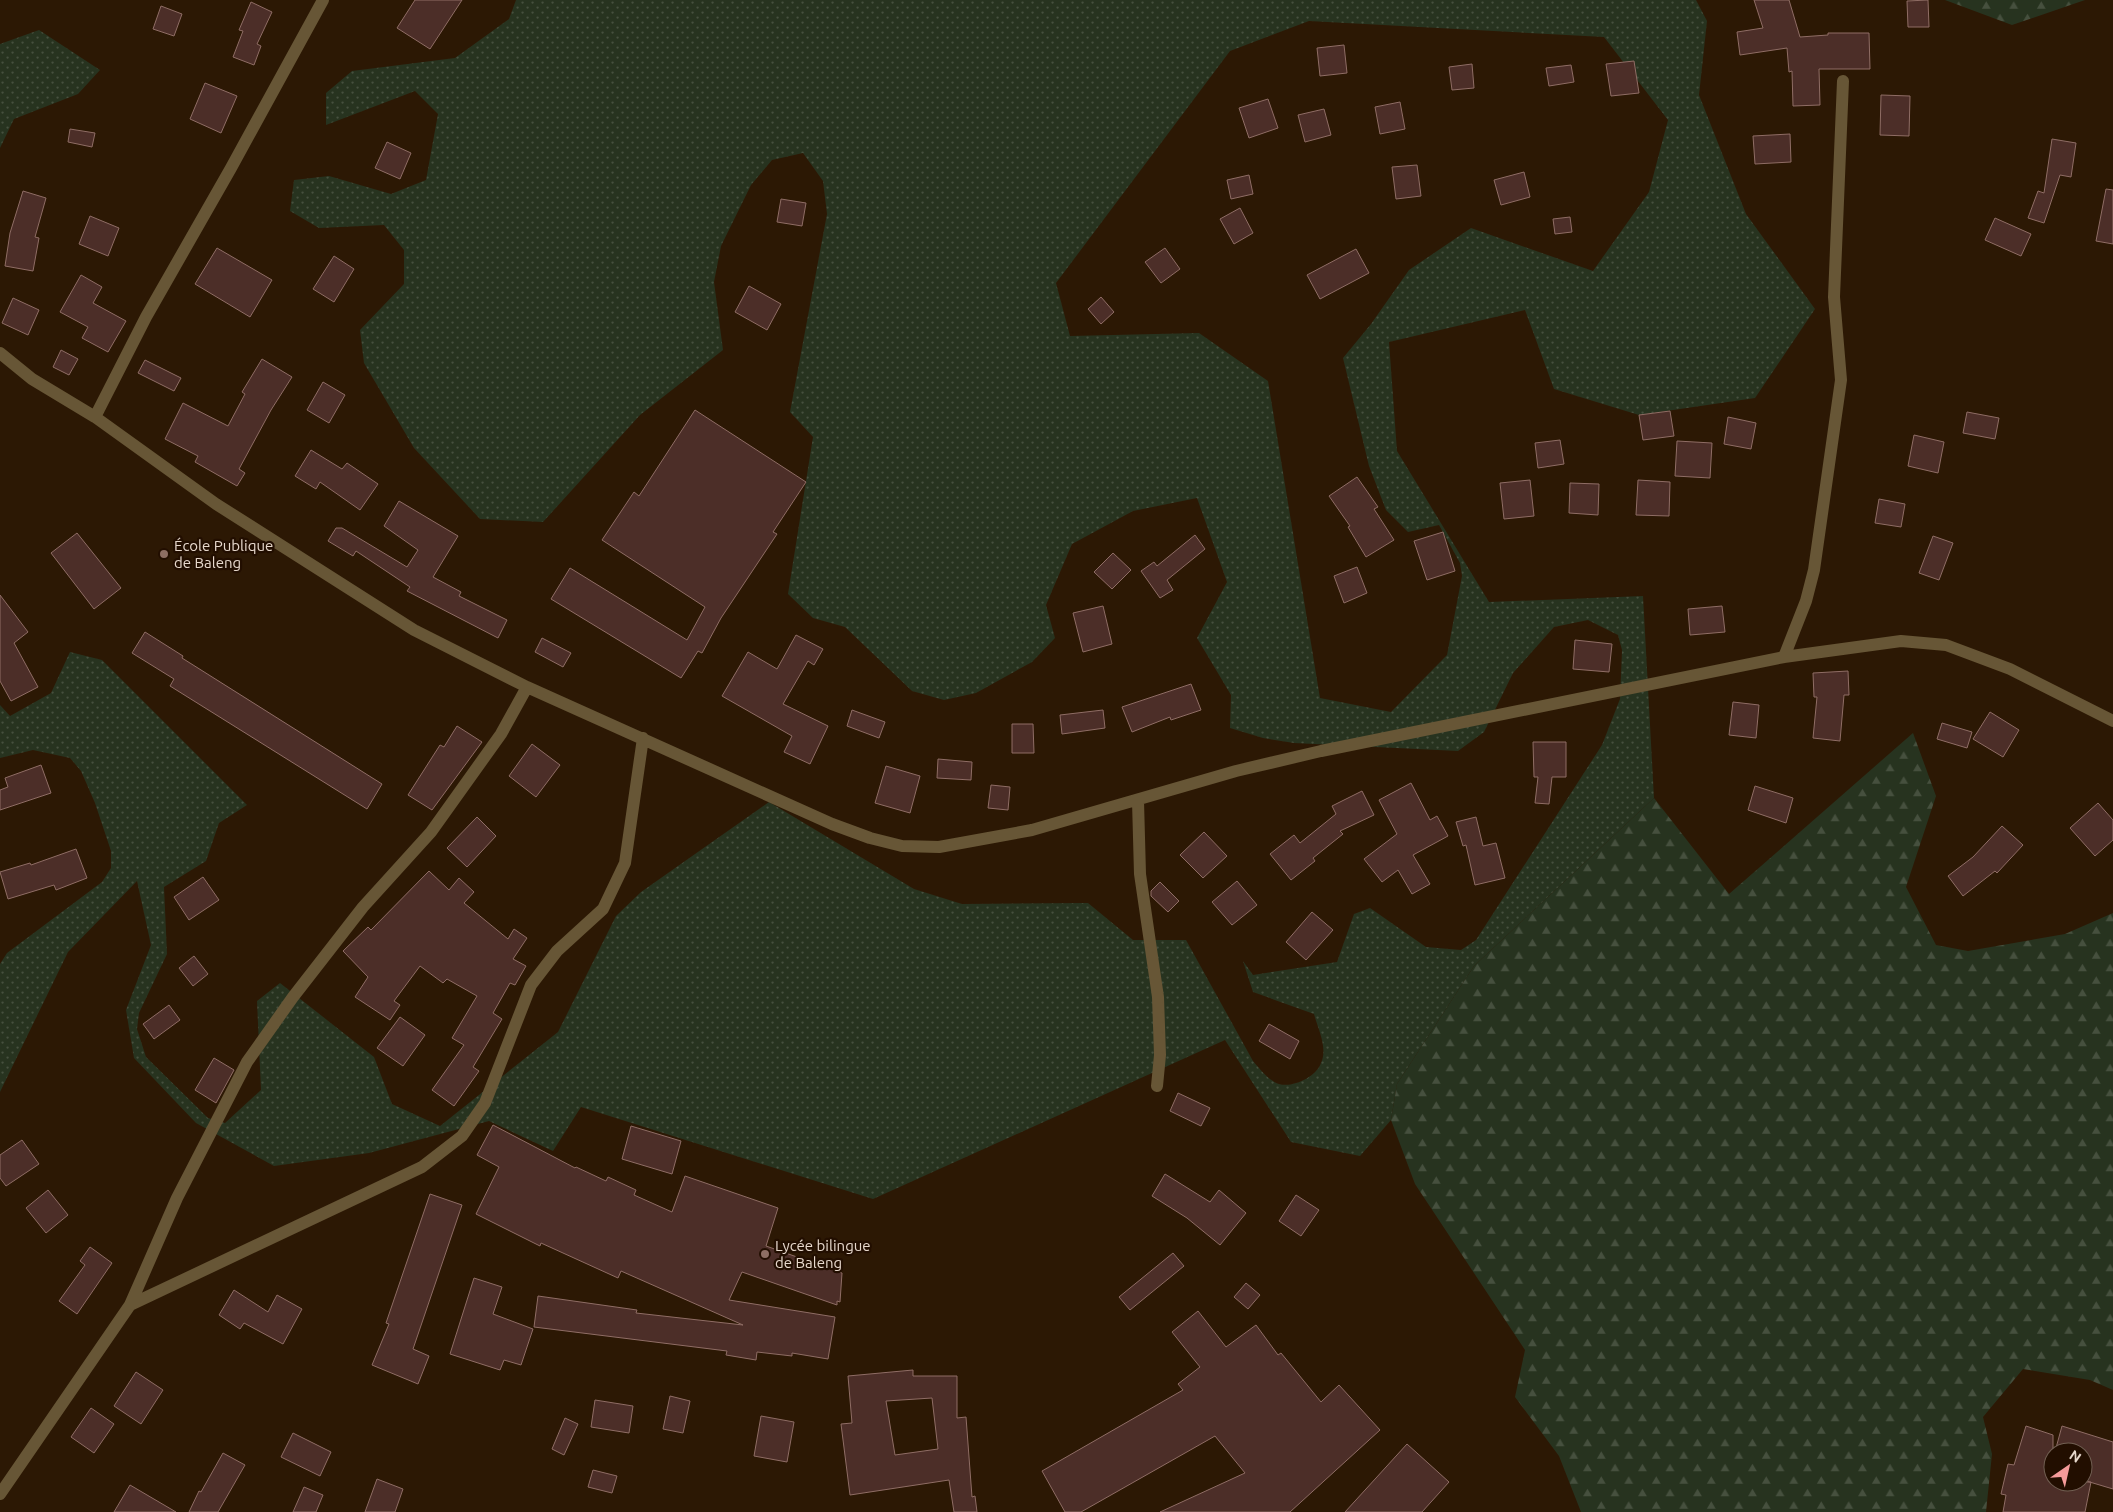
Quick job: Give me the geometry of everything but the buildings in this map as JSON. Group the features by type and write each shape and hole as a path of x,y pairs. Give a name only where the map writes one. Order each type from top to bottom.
{"street":[{"path":"95,417 146,318 323,0"},
{"path":"1784,657 1806,601 1814,570 1842,380 1834,298 1843,81"},
{"path":"0,353 32,379 95,417 216,504 414,630 527,687 832,824 870,838 902,846 939,847 1032,830 1138,801 1236,771 1321,751 1784,657 1901,641 1946,645 2010,670 2113,721"},
{"path":"0,1494 130,1305 176,1198 248,1062 293,997 363,907 431,832 500,734 527,687"},
{"path":"130,1305 422,1167 462,1136 485,1102 530,985 557,951 603,909 626,863 643,738"},
{"path":"1138,801 1140,874 1158,997 1160,1054 1158,1086"}],"green space":[{"path":"516,0 1696,0 1707,21 1699,95 1746,214 1815,309 1755,398 1639,415 1554,389 1525,310 1389,342 1397,451 1489,602 1643,596 1654,798 1474,966 1397,1084 1391,1120 1360,1156 1291,1142 1225,1040 873,1199 581,1107 553,1151 489,1121 369,1153 274,1166 196,1123 134,1058 126,1010 151,945 137,881 68,952 0,1092 0,964 7,953 102,882 111,868 111,851 95,803 81,771 70,758 33,750 0,758 0,705 10,716 51,693 70,652 102,660 247,805 219,823 206,861 164,887 167,954 139,1013 137,1029 146,1057 208,1118 225,1123 261,1090 257,1001 280,983 374,1057 392,1104 440,1126 558,1032 616,916 641,892 769,802 914,889 962,904 1088,903 1133,940 1186,940 1253,1061 1265,1074 1279,1084 1297,1083 1314,1073 1323,1057 1322,1038 1314,1014 1253,992 1243,961 1253,975 1337,962 1354,914 1370,908 1426,947 1461,950 1476,940 1602,745 1620,699 1622,650 1618,635 1588,620 1554,627 1513,673 1484,732 1458,751 1294,743 1263,738 1230,728 1231,695 1197,638 1227,582 1197,498 1133,511 1072,544 1046,605 1055,638 1032,662 976,693 944,700 912,691 845,627 813,618 788,594 813,437 790,412 827,214 823,181 803,153 772,160 751,185 721,246 714,282 723,350 640,415 543,522 480,519 414,448 364,363 360,330 404,284 404,250 384,225 319,228 290,211 294,180 329,176 391,194 426,180 438,114 415,91 326,125 326,93 352,71 455,58 509,19","holes":["1309,21 1604,37 1668,120 1649,192 1593,271 1471,228 1409,270 1371,324 1343,358 1369,466 1386,510 1408,532 1439,525 1460,563 1462,576 1447,655 1391,712 1320,698 1268,381 1199,333 1070,336 1056,283 1230,51"]},
{"path":"1945,0 2085,0 2012,25"},
{"path":"39,30 100,70 78,94 14,119 0,148 0,44"},
{"path":"1913,733 1936,796 1906,887 1936,945 1968,951 2065,934 2113,913 2113,1390 2090,1380 2023,1369 1983,1417 1992,1454 1986,1512 1581,1512 1559,1456 1515,1397 1525,1350 1415,1184 1391,1120 1397,1084 1474,966 1654,798 1729,894"}],"place":[{"name":"École Publique de Baleng","path":"164,554"},
{"name":"Lycée bilingue de Baleng","path":"765,1254"}]}
